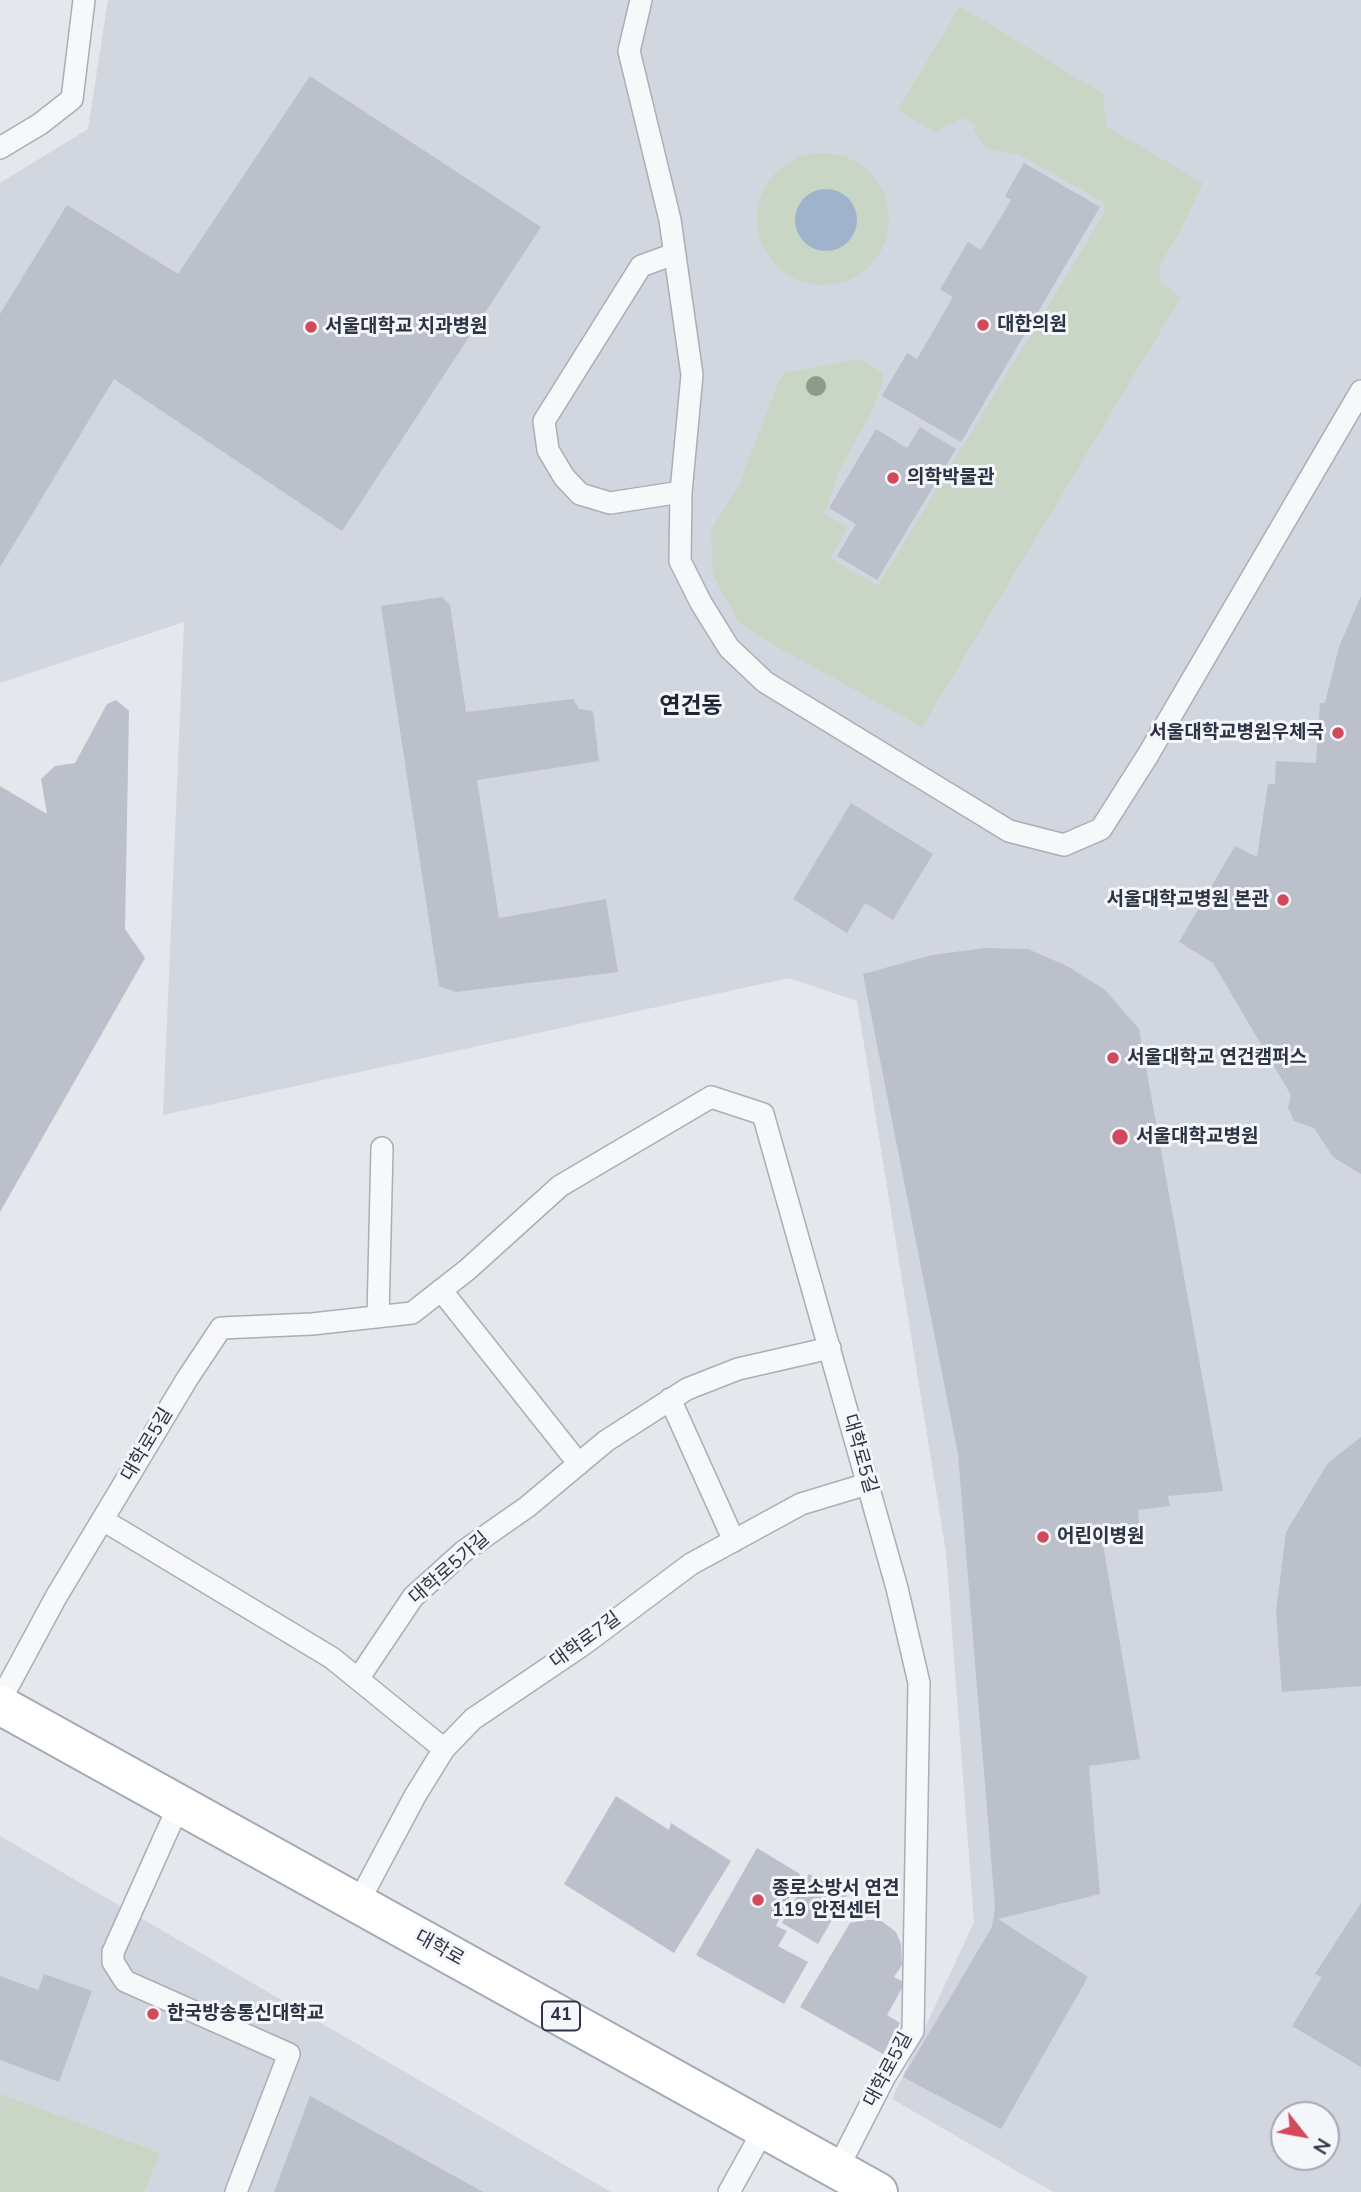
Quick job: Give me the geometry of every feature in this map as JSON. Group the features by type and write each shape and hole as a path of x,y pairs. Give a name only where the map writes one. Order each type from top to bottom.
{"main road":[{"name":"대학로","path":"0,1703 878,2192"}],"lane":[{"path":"0,148 40,124 72,99 84,0"},
{"path":"641,0 629,51 670,220 692,375 681,492 680,561 701,604 729,648 765,682 1009,831 1065,845 1101,829 1361,391"},
{"path":"674,254 641,266 544,421 548,450 564,477 580,494 610,503 681,492"},
{"name":"대학로5길","path":"0,1703 56,1597 187,1379 221,1328 312,1324 412,1313 560,1186 711,1097 763,1114 897,1588 919,1684 913,2031 884,2078 837,2169"},
{"path":"378,1317 382,1148"},
{"path":"441,1290 579,1464"},
{"name":"대학로5가길","path":"358,1679 413,1597 464,1552 527,1507 606,1441 687,1389 738,1369 830,1348"},
{"path":"670,1399 734,1541"},
{"name":"대학로7길","path":"358,1903 415,1796 444,1749 474,1719 584,1644 691,1564 801,1504 867,1484"},
{"path":"103,1520 332,1658 444,1749"},
{"path":"179,1805 113,1952 113,1962 125,1981 289,2054 236,2192"},
{"path":"729,2192 764,2129"}],"shaded area":[{"name":"서울대학교 연건캠퍼스","path":"108,0 1361,0 1361,2192 1053,2192 892,2099 974,1922 946,1552 857,1001 789,978 163,1115 184,622 0,683 0,183 88,129"},
{"name":"한국방송통신대학교","path":"0,1836 611,2192 0,2192"}],"green space":[{"path":"960,6 1103,94 1106,126 1203,183 1159,267 1161,283 1181,297 922,727 781,649 739,622 713,576 711,530 739,485 777,385 785,373 858,359 882,372 883,381 873,409 841,467 824,514 848,527 830,558 878,586 1105,212 1103,202 1018,154 986,148 973,130 978,126 961,118 935,132 898,110"},
{"path":"823,153 848,158 870,172 884,194 889,219 884,244 870,266 848,280 823,285 798,280 776,266 762,244 757,219 762,194 776,172 798,158"},
{"path":"0,2094 160,2153 144,2192 0,2192"}],"water":[{"path":"826,189 848,198 857,220 848,242 826,251 804,242 795,220 804,198"}],"building":[{"name":"서울대학교 치과병원","path":"310,76 541,227 342,531 114,379 0,567 0,314 67,205 178,274"},
{"name":"대한의원","path":"1024,163 1100,207 961,442 882,396 907,353 917,359 953,297 940,289 968,242 981,250 1011,200 1005,196"},
{"name":"의학박물관","path":"920,427 956,449 877,580 837,556 856,524 829,508 876,429 907,448"},
{"name":"서울대학교병원 본관","path":"1361,596 1361,1174 1333,1157 1314,1128 1294,1121 1288,1108 1291,1095 1213,963 1179,942 1235,846 1257,857 1268,784 1275,784 1276,761 1316,763 1320,703 1325,703 1339,647"},
{"path":"442,597 450,605 466,712 573,699 579,709 593,711 599,761 477,780 499,918 606,899 618,972 456,992 439,986 381,606"},
{"path":"116,700 129,711 125,929 145,958 0,1212 0,786 47,814 41,779 55,766 75,763 107,704"},
{"path":"851,803 933,854 893,920 865,903 847,933 793,899"},
{"name":"어린이병원","path":"985,948 1028,949 1067,966 1105,990 1139,1029 1223,1491 1168,1496 1170,1506 1138,1510 1140,1535 1102,1539 1140,1759 1089,1766 1100,1894 998,1919 1088,1977 1001,2129 903,2077 992,1927 995,1907 958,1454 863,974 932,955"},
{"path":"1361,1437 1361,1686 1282,1692 1276,1612 1286,1532 1328,1463"},
{"path":"616,1796 669,1830 671,1823 731,1861 674,1953 564,1884"},
{"name":"종로소방서 연견 119 안전센터","path":"757,1848 800,1874 776,1926 787,1931 778,1946 808,1962 784,2004 696,1955"},
{"path":"809,1874 847,1894 818,1944 782,1923"},
{"path":"1361,1903 1361,2067 1292,2026 1322,1977 1315,1974"},
{"path":"880,1920 896,1932 901,1944 902,1965 894,1977 905,1983 887,2015 900,2023 883,2054 800,2007 850,1923"},
{"path":"44,1974 92,1991 59,2082 0,2060 0,1976 38,1990"},
{"path":"310,2096 483,2192 274,2192"}],"place":[{"name":"대한의원","path":"983,325"},
{"name":"서울대학교 치과병원","path":"311,327"},
{"name":"의학박물관","path":"893,478"},
{"name":"서울대학교병원우체국","path":"1338,733"},
{"name":"서울대학교병원 본관","path":"1283,900"},
{"name":"서울대학교 연건캠퍼스","path":"1113,1058"},
{"name":"서울대학교병원","path":"1120,1137"},
{"name":"어린이병원","path":"1043,1537"},
{"name":"종로소방서 연견 119 안전센터","path":"758,1900"},
{"name":"한국방송통신대학교","path":"153,2014"}],"district":[{"name":"연건동","path":"691,707"}]}
